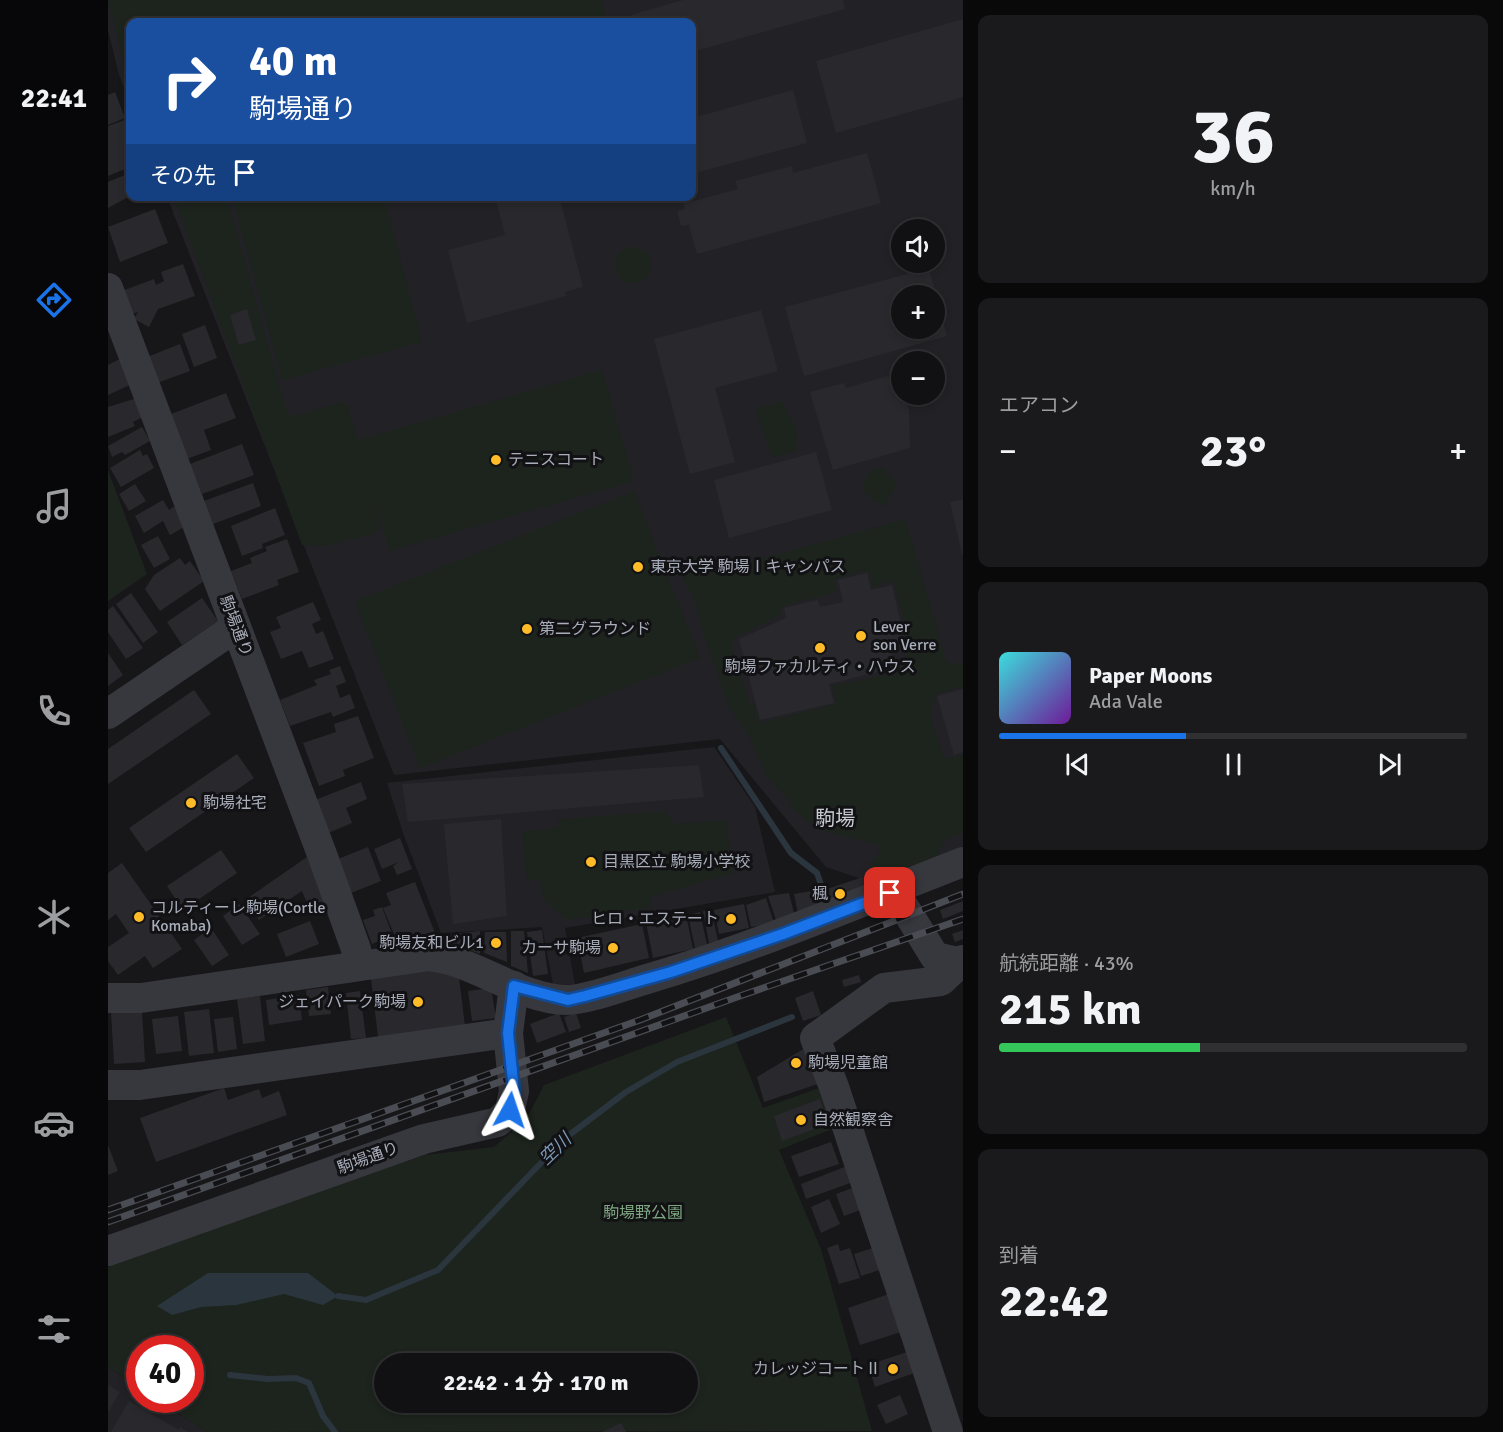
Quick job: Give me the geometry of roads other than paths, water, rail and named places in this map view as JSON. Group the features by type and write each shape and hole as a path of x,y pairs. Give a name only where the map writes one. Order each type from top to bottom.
{"street":[{"name":"駒場通り","path":"108,288 356,949 359,966"},
{"path":"108,714 236,627"},
{"path":"108,998 141,998 429,956 450,958 514,986 568,1000 671,972 783,934 963,862"},
{"path":"890,893 903,904 935,957 962,962"},
{"path":"948,1432 834,1087 815,1038 884,988 941,981 962,962"},
{"name":"駒場通り","path":"108,1251 424,1139 498,1122 510,1110 514,1091 508,1033 514,986"},
{"path":"108,1085 140,1085 508,1033"}],"waterway":[{"name":"空川","path":"721,748 791,853 817,873 828,905"},
{"name":"空川","path":"338,1296 366,1300 438,1270 564,1139 626,1092 677,1062 792,1017"},
{"path":"230,1375 268,1379 296,1378 309,1383 323,1416 335,1432"}],"railway":[{"path":"108,1210 640,1020 963,894"},
{"path":"108,1222 740,996 963,919"}],"place":[{"name":"テニスコート","path":"496,460"},
{"name":"東京大学 駒場Ⅰキャンパス","path":"638,567"},
{"name":"第二グラウンド","path":"527,629"},
{"name":"Lever son Verre","path":"861,636"},
{"name":"駒場ファカルティ・ハウス","path":"820,648"},
{"name":"駒場社宅","path":"191,803"},
{"name":"目黒区立 駒場小学校","path":"591,862"},
{"name":"楓","path":"840,894"},
{"name":"コルティーレ駒場(Cortle Komaba)","path":"139,917"},
{"name":"ヒロ・エステート","path":"731,919"},
{"name":"駒場友和ビル1","path":"496,943"},
{"name":"カーサ駒場","path":"613,948"},
{"name":"ジェイパーク駒場","path":"418,1002"},
{"name":"駒場児童館","path":"796,1063"},
{"name":"自然観察舎","path":"801,1120"},
{"name":"カレッジコートⅡ","path":"893,1369"}],"district":[{"name":"駒場","path":"835,818"}],"park label":[{"name":"駒場野公園","path":"643,1213"}]}
